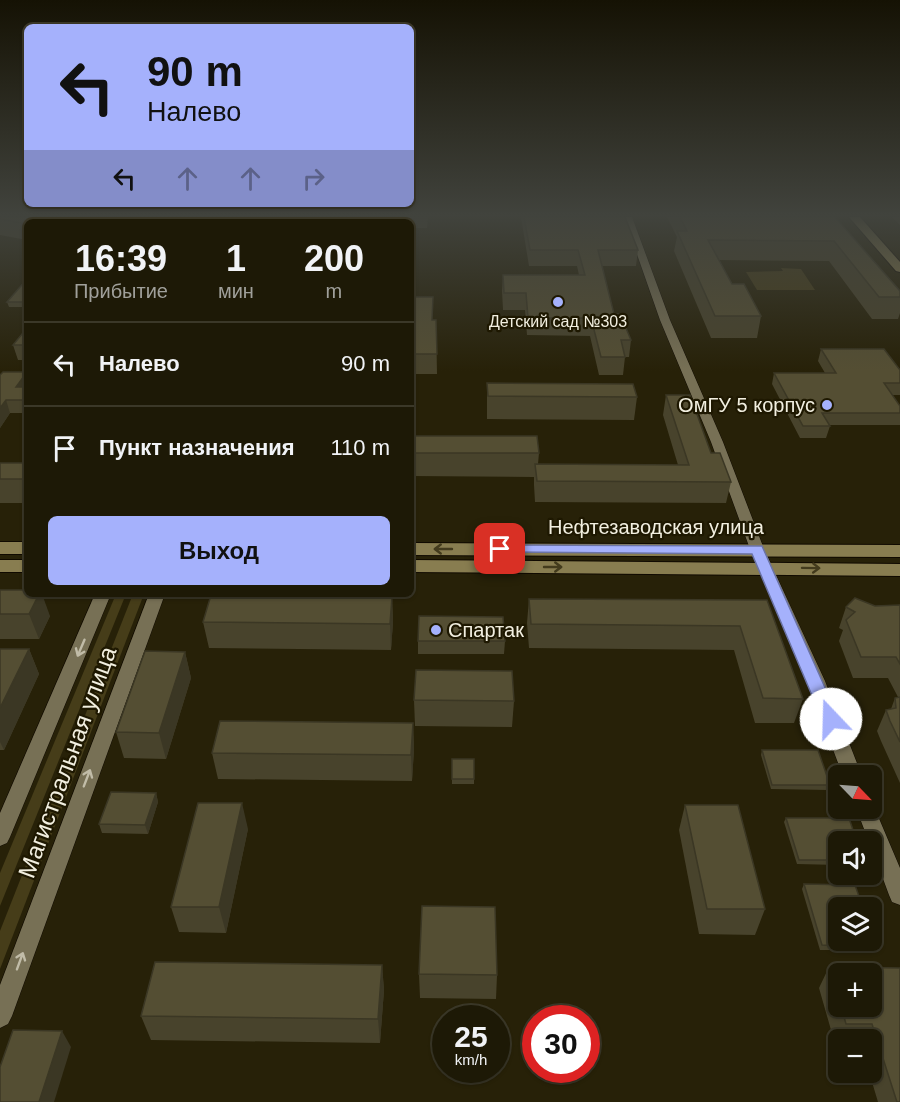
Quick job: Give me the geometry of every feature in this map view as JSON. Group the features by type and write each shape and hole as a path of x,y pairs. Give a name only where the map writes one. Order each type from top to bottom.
{"main road":[{"path":"0,548 24,548"},
{"name":"Нефтезаводская улица","path":"414,549 900,551"},
{"path":"0,566 24,566"},
{"name":"Нефтезаводская улица","path":"414,566 900,570"}],"street":[{"path":"646,268 665,320 717,442 757,549 816,681 849,765"},
{"name":"Магистральная улица","path":"0,837 102,597"},
{"name":"Магистральная улица","path":"0,1016 156,597"},
{"path":"870,819 900,896"}],"shaded area":[{"path":"781,268 801,269 815,290 757,290 746,272 783,271"},
{"path":"115,597 125,597 0,906 0,873"},
{"path":"132,597 143,597 0,969 0,931"}],"building":[{"path":"583,268 603,268 614,314 620,314 631,340 621,340 625,357 601,357 591,318 528,318 526,293 504,293 503,275 585,275"},
{"path":"694,268 724,268 732,284 744,284 761,316 715,316"},
{"path":"856,268 880,268 900,291 900,297 879,297"},
{"path":"24,282 24,302 7,302"},
{"path":"414,297 433,297 432,320 436,320 437,354 414,354"},
{"path":"24,332 24,345 13,345"},
{"name":"ОмГУ 5 корпус","path":"821,349 884,349 900,370 900,383 884,383 900,406 900,413 822,413 830,426 803,426 774,373 836,373"},
{"path":"3,372 24,372 24,376 16,387 24,387 24,400 6,400 0,408 0,375"},
{"path":"487,383 633,384 637,397 488,396"},
{"path":"666,395 690,395 711,453 720,453 731,482 537,481 535,464 689,465"},
{"path":"414,436 537,436 539,453 414,453"},
{"path":"0,463 24,463 24,479 0,479"},
{"path":"0,590 24,590 24,597 38,597 29,614 0,614"},
{"path":"210,597 392,597 390,624 203,622"},
{"path":"855,598 875,606 900,605 900,664 896,657 861,657 846,620 855,612 846,607"},
{"path":"529,599 767,600 803,699 763,698 740,626 531,624"},
{"path":"419,616 503,617 505,641 418,641"},
{"path":"0,649 29,649 0,708"},
{"path":"145,651 185,652 159,733 116,732"},
{"path":"416,670 512,671 514,701 414,700"},
{"path":"900,697 900,742 886,710 896,708 895,698"},
{"path":"220,721 413,723 411,755 212,753"},
{"path":"762,750 818,750 828,785 772,785"},
{"path":"452,759 474,759 474,779 452,779"},
{"path":"111,792 156,793 145,825 99,824"},
{"path":"198,803 242,803 219,907 171,907"},
{"path":"685,805 738,805 765,909 707,909"},
{"path":"786,818 849,819 853,831 828,831 828,860 799,860"},
{"path":"804,884 855,885 859,897 828,897 828,945 822,945"},
{"path":"422,906 495,907 497,975 419,974"},
{"path":"155,962 382,965 378,1019 141,1016"},
{"path":"882,968 900,968 900,1102 897,1102 882,1055 882,1029 874,1029 872,1024 846,1024 844,1017 882,1017"},
{"path":"13,1030 62,1031 39,1102 0,1102 0,1067"}],"place":[{"name":"Детский сад №303","path":"558,302"},
{"name":"ОмГУ 5 корпус","path":"827,405"},
{"name":"Спартак","path":"436,630"}],"route":[{"path":"500,549 757,549 831,719"}]}
